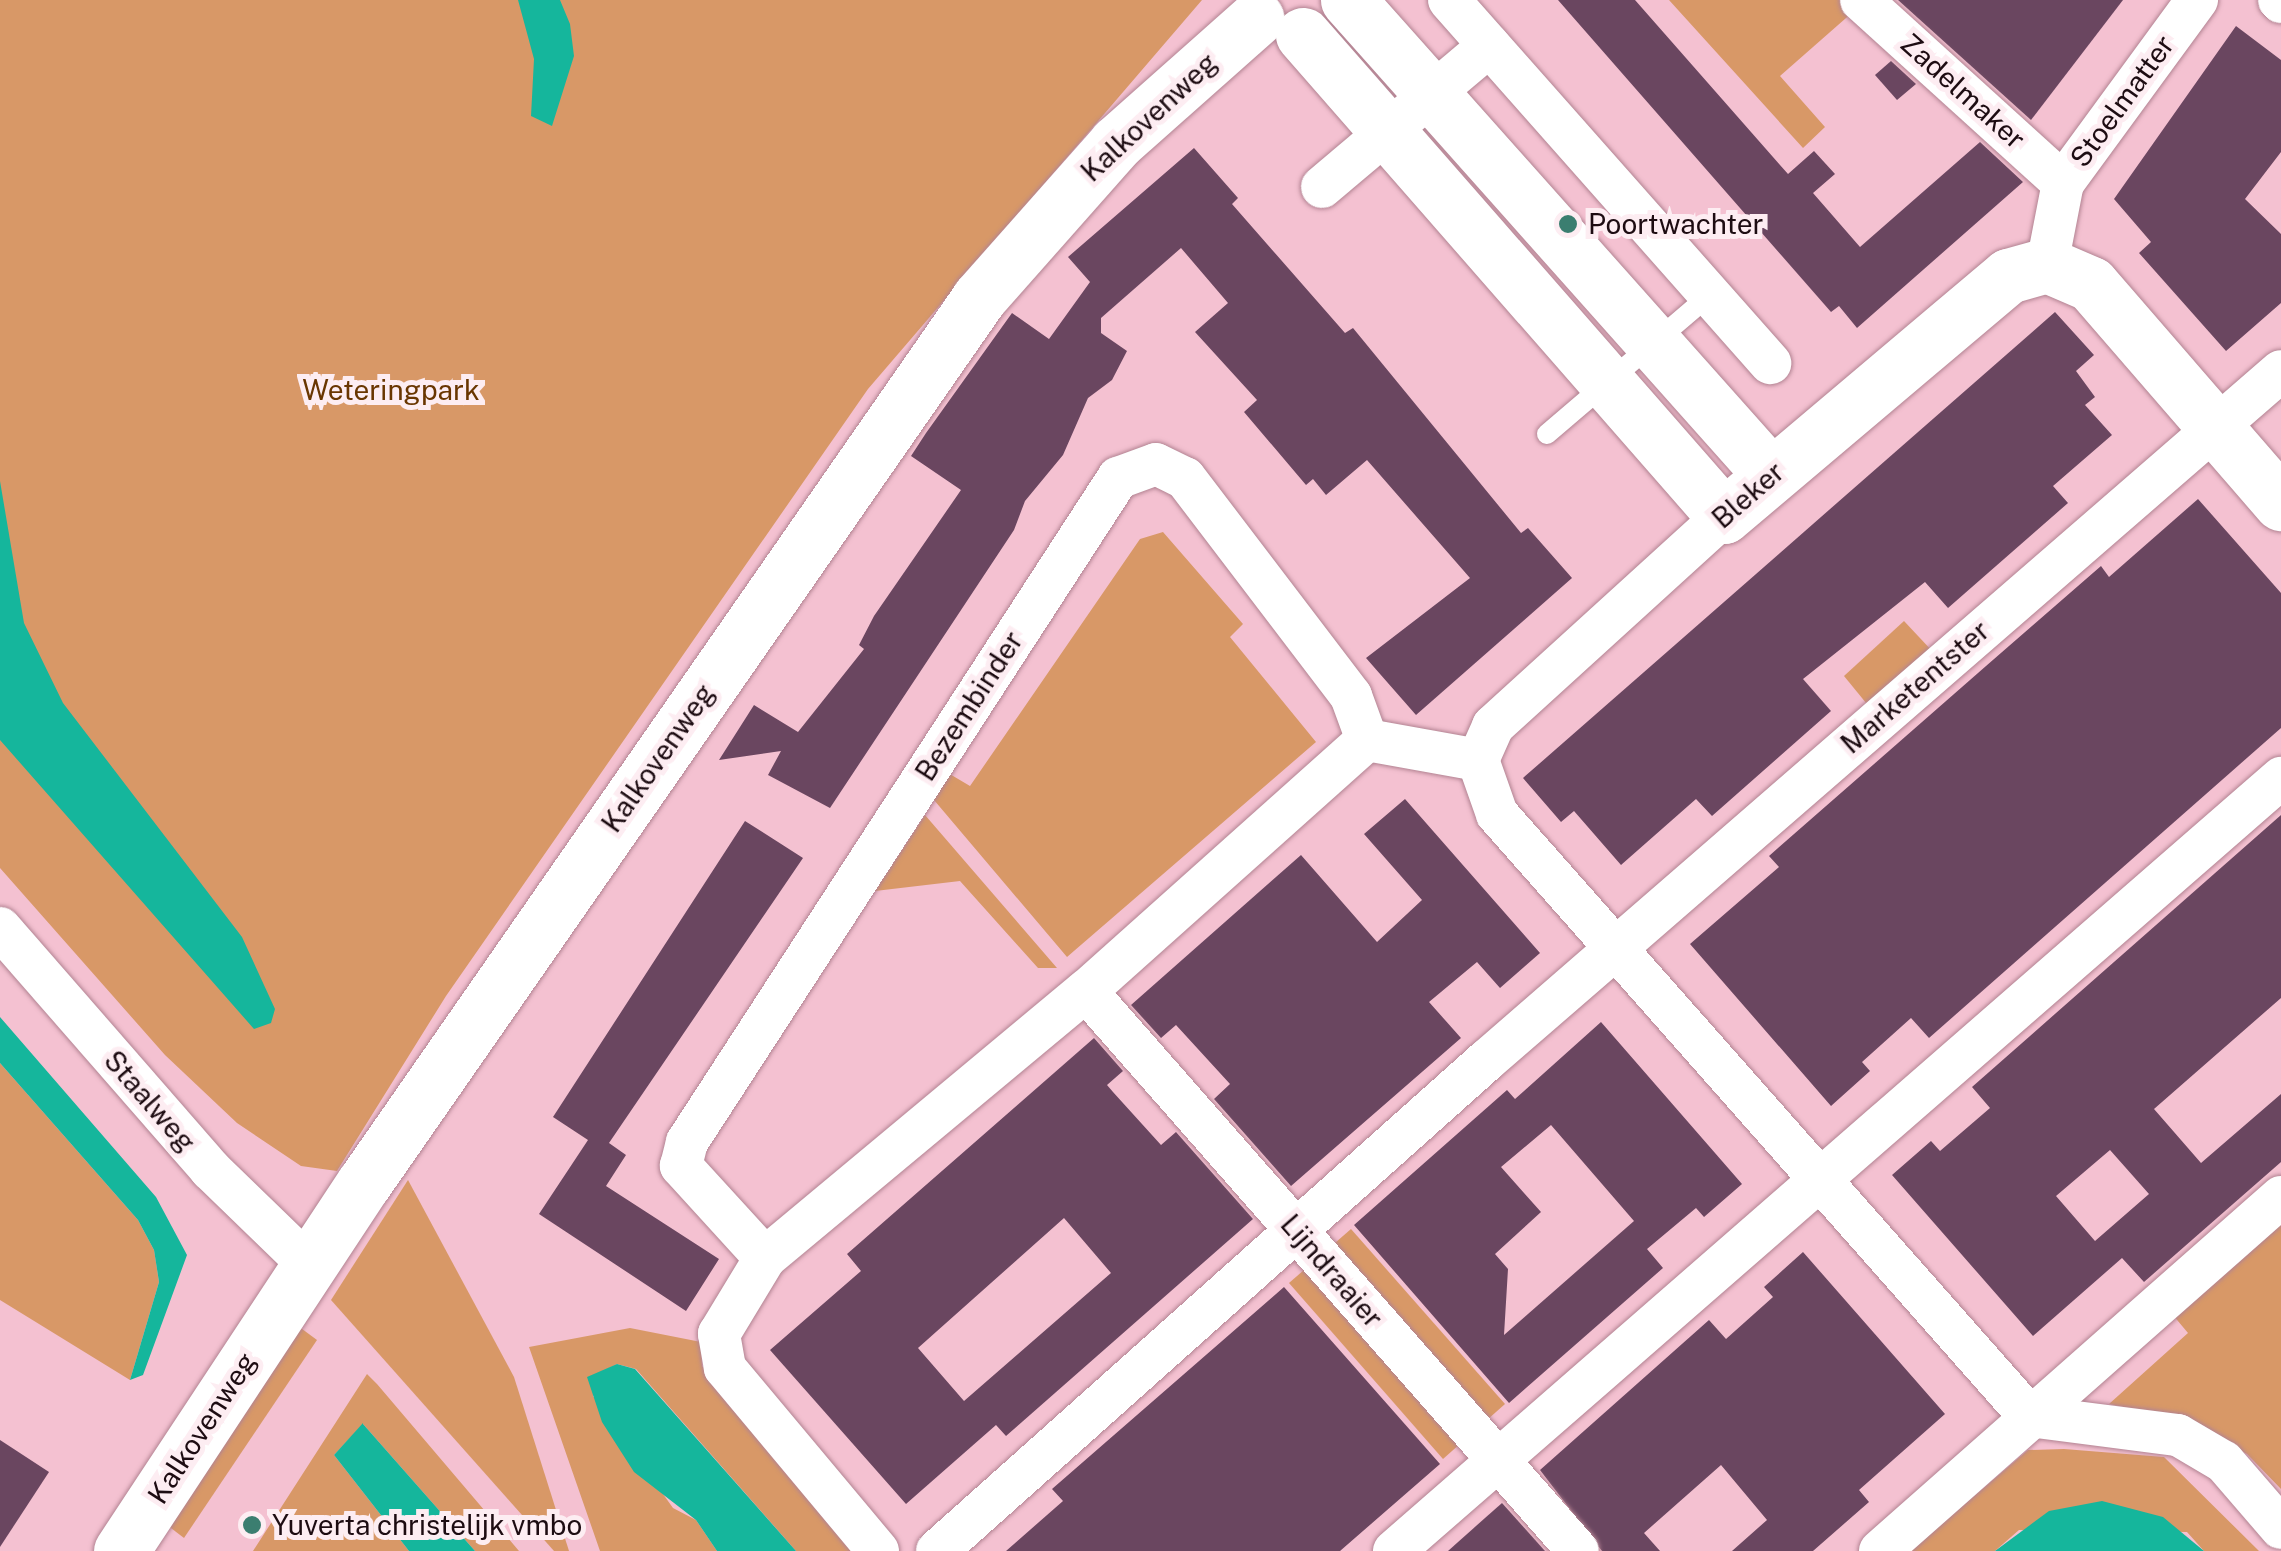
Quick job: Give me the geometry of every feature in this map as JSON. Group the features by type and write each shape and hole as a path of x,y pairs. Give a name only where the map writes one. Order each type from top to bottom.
{"street":[{"name":"Kalkovenweg","path":"121,1551 309,1265 978,298 1116,143 1269,18 1330,24 1347,0"},
{"path":"1347,0 1771,475"},
{"path":"1449,0 1770,362"},
{"name":"Zadelmaker","path":"1861,0 2063,183"},
{"name":"Stoelmatter","path":"2047,265 2063,183 2197,0"},
{"path":"1269,18 1386,134 1724,516"},
{"path":"1322,188 1489,46"},
{"path":"2047,265 2091,284 2281,504"},
{"name":"Bleker","path":"1478,760 1492,726 1771,475 2008,276 2047,265"},
{"path":"2216,428 2281,371"},
{"name":"Marketentster","path":"1296,1231 1615,948 2216,428"},
{"name":"Bezembinder","path":"765,1258 681,1166 687,1142 1118,478 1156,464 1185,478 1321,653 1350,696 1367,740"},
{"path":"878,1551 726,1368 720,1334 765,1258 1086,992 1367,740 1478,760 1498,814 2030,1416 2178,1435 2224,1462 2281,1528"},
{"path":"1394,1551 1818,1177 2281,778"},
{"name":"Staalweg","path":"0,928 210,1168 309,1265"},
{"name":"Lijndraaier","path":"1086,992 1578,1551"},
{"path":"1880,1551 2281,1197"},
{"path":"937,1551 1296,1231"}],"lane":[{"path":"1547,434 1710,296"}],"green space":[{"name":"Weteringpark","path":"0,0 1202,0 868,389 446,996 337,1171 301,1166 237,1123 165,1055 0,868"},
{"path":"1669,0 1840,0 1854,11 1780,76 1825,127 1803,148"},
{"path":"1163,532 1243,624 1230,637 1316,742 1067,957 934,800 948,773 970,786 1140,539"},
{"path":"1904,621 1934,653 1871,709 1844,676"},
{"path":"925,815 1057,968 1038,968 960,881 875,891"},
{"path":"0,1063 138,1220 154,1250 159,1282 130,1380 0,1300"},
{"path":"408,1180 514,1377 569,1551 554,1551 331,1300"},
{"path":"2281,1209 2281,1489 2247,1454 2189,1421 2109,1404 2188,1333 2167,1308"},
{"path":"1351,1229 1505,1404 1443,1459 1289,1283"},
{"path":"298,1326 317,1340 184,1538 167,1525"},
{"path":"630,1328 701,1342 702,1366 864,1551 796,1551 636,1369 617,1364 600,1373 593,1396 673,1508 696,1520 717,1551 600,1551 529,1347"},
{"path":"367,1374 519,1551 475,1551 363,1424 334,1455 409,1551 253,1551"},
{"path":"2028,1450 2164,1457 2259,1551 2204,1551 2187,1532 2019,1530 1995,1551 1910,1551"}],"shaded area":[{"path":"518,0 560,0 570,24 574,56 552,126 531,116 534,59"},
{"path":"0,481 24,623 63,703 242,937 275,1009 271,1023 254,1029 0,740"},
{"path":"0,1017 156,1197 187,1255 143,1375 130,1380 159,1282 154,1250 138,1220 0,1063"},
{"path":"617,1364 635,1369 796,1551 717,1551 696,1520 634,1472 602,1422 587,1377"},
{"path":"363,1423 475,1551 409,1551 334,1455"},
{"path":"2102,1501 2163,1517 2204,1551 1995,1551 2049,1511"}],"building":[{"path":"1558,0 1635,0 1788,174 1814,151 1835,174 1813,193 1860,247 1980,142 2023,182 1857,328 1839,306 1831,312"},
{"path":"1898,0 2123,0 2031,120"},
{"path":"2236,26 2281,60 2281,152 2245,199 2281,234 2281,303 2226,351 2139,253 2151,242 2114,199"},
{"path":"1891,61 1916,84 1897,100 1875,75"},
{"path":"1194,148 1238,198 1232,204 1345,333 1353,328 1521,533 1528,528 1572,578 1416,715 1366,658 1470,578 1367,460 1326,495 1313,479 1306,485 1244,412 1257,400 1195,332 1228,303 1181,248 1101,318 1101,333 1127,351 1112,380 1088,398 1063,455 1025,501 1014,530 830,808 768,775 781,751 719,760 754,705 798,732 864,649 859,645 874,616 961,490 911,456 926,433 1012,313 1049,339 1090,282 1068,257"},
{"path":"2055,312 2094,355 2076,371 2095,397 2085,405 2112,435 2053,486 2068,503 1948,608 1925,582 1803,679 1831,711 1712,816 1696,799 1621,865 1574,811 1561,822 1523,778"},
{"path":"2198,499 2281,593 2281,728 1929,1038 1911,1018 1862,1062 1870,1071 1831,1106 1690,944 1779,867 1769,856 2101,566 2109,577"},
{"path":"1405,799 1540,953 1500,988 1477,962 1429,1002 1461,1038 1291,1186 1214,1099 1230,1084 1176,1025 1161,1038 1131,1005 1301,855 1377,942 1422,900 1364,834"},
{"path":"2281,815 2281,998 2154,1109 2201,1163 2281,1094 2281,1162 2144,1282 2122,1258 2033,1336 1892,1175 1931,1141 1940,1151 1990,1108 1972,1087","holes":["2110,1150 2149,1194 2095,1241 2056,1196"]},
{"path":"745,821 803,858 609,1143 626,1155 606,1186 719,1259 686,1311 539,1214 588,1140 553,1117"},
{"path":"1601,1022 1742,1184 1704,1217 1696,1208 1647,1249 1663,1268 1509,1403 1354,1225 1507,1090 1515,1099","holes":["1551,1125 1634,1221 1504,1335 1508,1269 1495,1254 1541,1212 1501,1167"]},
{"path":"1094,1038 1123,1071 1107,1085 1113,1092 1161,1145 1176,1132 1253,1219 1006,1436 996,1425 906,1504 770,1350 861,1271 847,1254","holes":["1064,1218 1111,1273 964,1401 918,1348"]},
{"path":"1803,1252 1945,1414 1859,1490 1869,1502 1813,1551 1732,1551 1767,1520 1721,1465 1644,1533 1660,1551 1602,1551 1540,1470 1709,1320 1726,1339 1773,1297 1764,1287"},
{"path":"1284,1287 1440,1464 1340,1551 1006,1551 1063,1501 1052,1489"},
{"path":"0,1440 49,1472 0,1547"},
{"path":"1502,1503 1545,1551 1448,1551 1485,1518"}],"place":[{"name":"Poortwachter","path":"1568,224"},
{"name":"Yuverta christelijk vmbo","path":"252,1525"}]}
